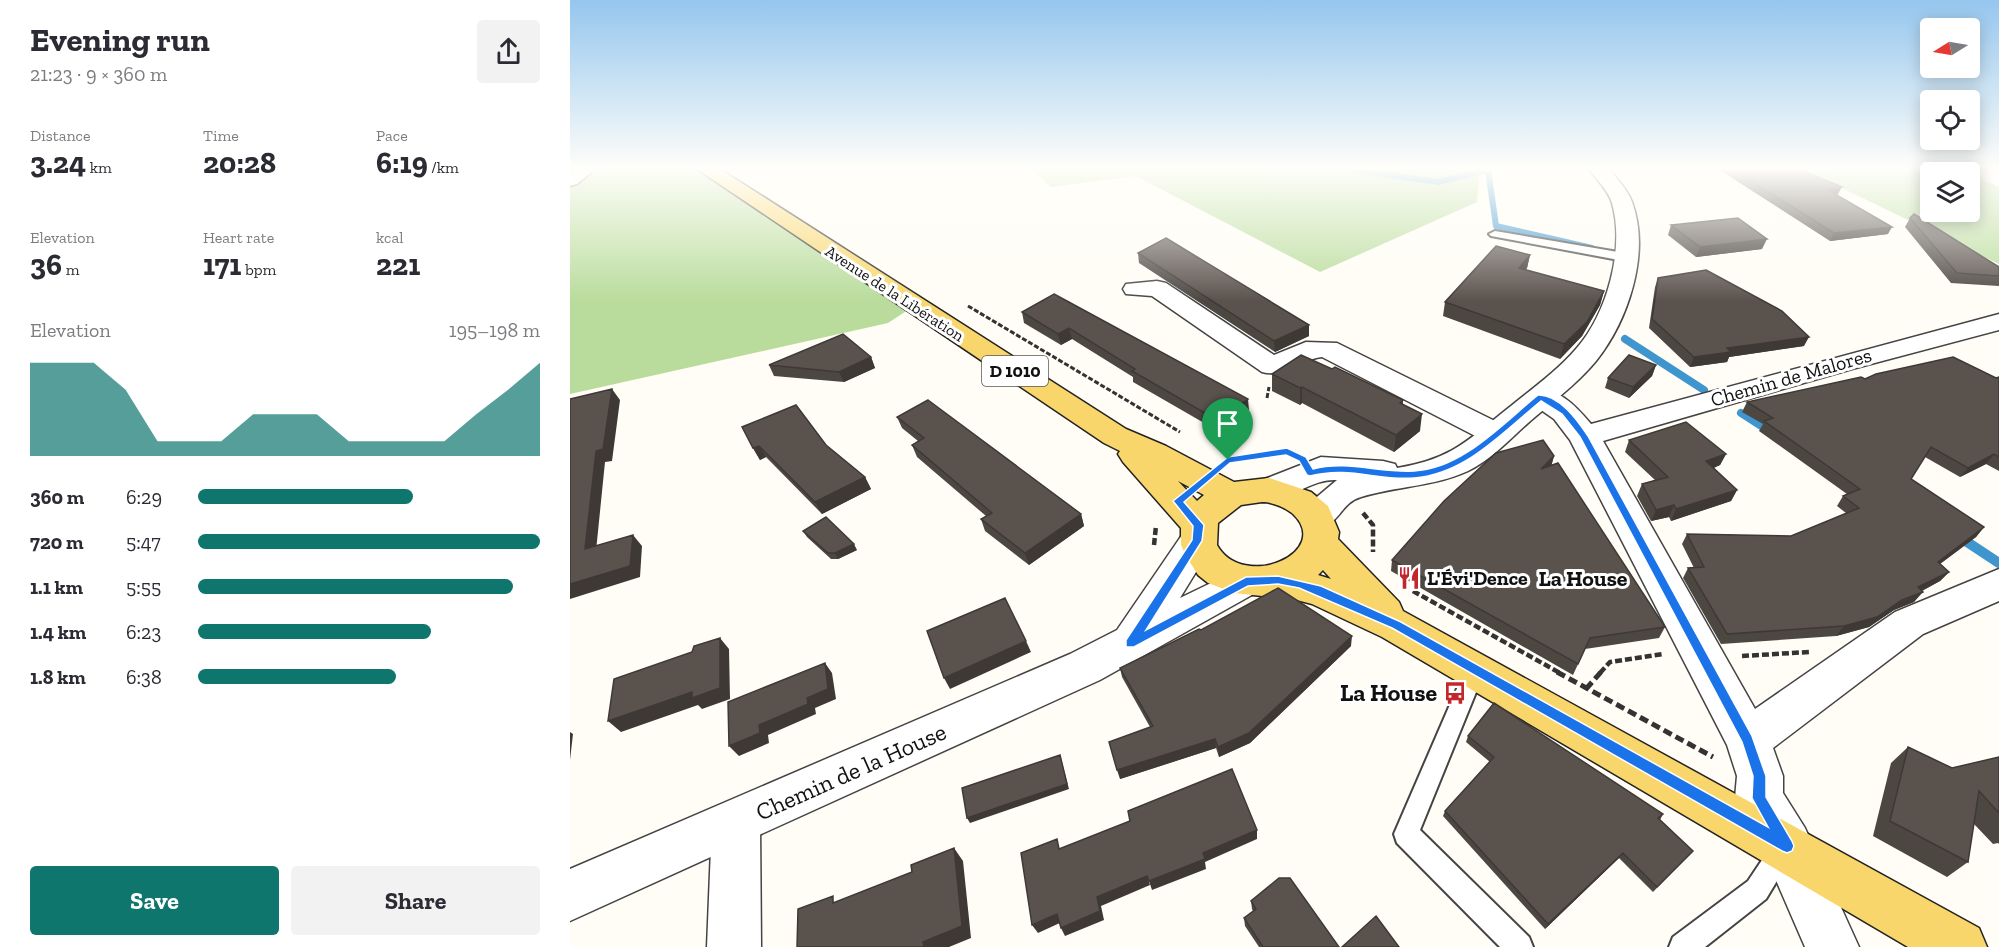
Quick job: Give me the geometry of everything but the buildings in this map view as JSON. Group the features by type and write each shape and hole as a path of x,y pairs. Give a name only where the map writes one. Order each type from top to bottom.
{"main road":[{"name":"Avenue de la Libération","path":"774,213 1115,436 1155,454 1218,477"},
{"name":"Avenue de la Libération","path":"1115,436 1191,522 1200,552 1218,571 1262,581"},
{"path":"1191,522 1216,503 1218,477 1243,491 1269,490 1292,496 1324,520 1396,625"},
{"path":"1262,581 1298,572 1313,559 1324,520"},
{"path":"1262,581 1321,591 1396,625 1787,846 1960,947"}],"street":[{"path":"1324,520 1345,490 1460,462 1541,397 1587,354 1617,300 1626,233 1623,213"},
{"path":"1135,289 1157,288 1272,366 1306,350 1327,348 1496,434"},
{"name":"Chemin de Malores","path":"1584,436 1842,363 1999,322"},
{"path":"1541,397 1565,412 1584,436 1694,641 1754,758 1759,798 1787,846 1832,947"},
{"path":"1269,490 1331,467 1414,475"},
{"path":"1130,644 1191,522"},
{"name":"Chemin de la House","path":"570,895 1074,672 1262,581"},
{"path":"1754,758 1873,648 1910,623 1999,584"},
{"path":"734,947 736,823"}],"lane":[{"path":"1495,234 1624,257"},
{"path":"1475,670 1406,834 1519,947"},
{"path":"1683,947 1756,890 1787,846"}],"path":[{"path":"966,305 1190,438"},
{"path":"1228,460 1287,452 1302,459 1310,473"},
{"path":"1218,477 1228,460"},
{"path":"1218,477 1228,460"},
{"path":"1324,520 1360,511 1374,525 1373,558"},
{"path":"1153,550 1157,531 1155,516 1191,522"},
{"path":"1407,587 1696,750 1754,758"}],"green space":[{"path":"570,213 774,213 914,306 888,323 570,394"},
{"path":"1207,213 1452,213 1320,272"},
{"path":"1894,213 1920,213 1920,222 1980,222 1980,213 1999,213 1999,264"}],"waterway":[{"path":"1494,213 1496,226 1592,248"},
{"path":"1625,339 1704,390"},
{"path":"1741,413 1772,433"},
{"path":"1958,536 1999,563"}],"place":[{"name":"L'Évi'Dence","path":"1409,578"},
{"name":"La House","path":"1455,693"}],"district":[{"name":"La House","path":"1583,578"}],"route":[{"path":"1541,397 1565,412 1584,436 1748,740 1760,776 1759,798 1787,846 1396,625 1321,591 1299,584 1278,580 1246,581 1130,644 1197,541 1199,525 1178,501 1228,460 1287,452 1295,453 1302,459 1310,473 1331,467 1414,475 1460,462 1541,397"}]}
